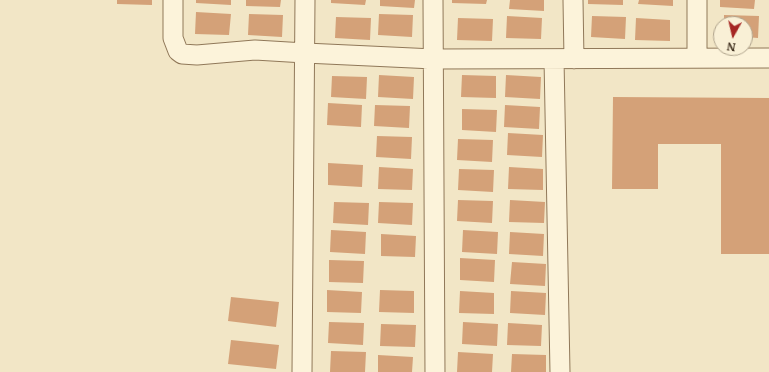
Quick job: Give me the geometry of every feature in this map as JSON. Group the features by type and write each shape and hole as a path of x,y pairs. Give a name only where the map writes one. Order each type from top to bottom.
{"street":[{"path":"173,0 173,38 178,51 182,54 197,55 255,50 434,59 769,58"},
{"path":"302,372 305,0"},
{"path":"433,0 435,372"},
{"path":"573,0 574,59"},
{"path":"697,0 697,58"},
{"path":"554,58 560,372"}],"building":[{"path":"117,0 152,0 152,5 117,4"},
{"path":"196,0 231,0 231,5 196,3"},
{"path":"246,0 281,0 280,7 246,6"},
{"path":"331,0 366,0 365,5 331,3"},
{"path":"380,0 415,0 414,8 380,6"},
{"path":"452,0 487,0 486,4 452,3"},
{"path":"510,0 544,0 544,11 509,9"},
{"path":"588,0 623,0 623,5 588,4"},
{"path":"639,0 673,0 673,6 638,4"},
{"path":"720,0 755,0 754,9 720,7"},
{"path":"196,12 231,14 229,35 195,34"},
{"path":"249,14 283,15 282,37 248,35"},
{"path":"379,14 413,15 412,37 378,35"},
{"path":"724,15 759,16 758,38 753,38 753,16"},
{"path":"507,16 542,18 541,39 506,38"},
{"path":"592,16 626,17 625,39 591,37"},
{"path":"336,17 371,18 370,40 335,38"},
{"path":"458,18 493,19 492,41 457,40"},
{"path":"636,18 670,20 670,41 635,40"},
{"path":"379,75 414,77 413,99 378,97"},
{"path":"462,75 496,76 496,98 461,97"},
{"path":"506,75 541,77 540,99 505,97"},
{"path":"332,76 367,77 366,99 331,97"},
{"path":"613,97 769,98 769,254 721,254 721,144 658,144 658,189 612,189"},
{"path":"328,103 362,105 361,127 327,125"},
{"path":"375,105 410,106 409,128 374,126"},
{"path":"505,105 540,107 539,129 504,127"},
{"path":"462,109 497,110 496,132 462,130"},
{"path":"508,133 543,135 542,157 507,155"},
{"path":"377,136 412,137 411,159 376,157"},
{"path":"458,139 493,140 492,162 457,160"},
{"path":"328,163 363,165 362,187 328,185"},
{"path":"379,167 413,169 412,190 378,189"},
{"path":"509,167 543,169 543,190 508,189"},
{"path":"459,169 494,170 493,192 458,190"},
{"path":"458,200 493,201 492,223 457,221"},
{"path":"510,200 545,202 544,223 509,222"},
{"path":"334,202 369,203 368,225 333,223"},
{"path":"379,202 413,203 412,225 378,223"},
{"path":"331,230 366,232 365,254 330,252"},
{"path":"463,230 498,232 497,254 462,252"},
{"path":"510,232 544,234 543,256 509,254"},
{"path":"381,234 416,236 415,257 381,256"},
{"path":"460,258 495,260 494,282 460,280"},
{"path":"329,260 364,261 363,283 329,282"},
{"path":"512,262 546,264 545,286 510,284"},
{"path":"327,290 362,292 361,313 327,312"},
{"path":"380,290 414,291 414,313 379,312"},
{"path":"460,291 494,293 494,314 459,313"},
{"path":"511,291 546,293 545,315 510,313"},
{"path":"231,297 279,302 276,327 228,321"},
{"path":"329,322 364,323 363,345 328,343"},
{"path":"463,322 498,324 497,346 462,344"},
{"path":"508,323 542,325 541,346 507,345"},
{"path":"381,324 416,325 415,347 380,346"},
{"path":"231,340 279,345 276,369 228,364"},
{"path":"331,351 366,352 365,372 330,372"},
{"path":"458,352 493,354 492,372 457,372"},
{"path":"512,354 546,355 546,372 511,372"},
{"path":"378,355 413,357 412,372 378,372"}]}
